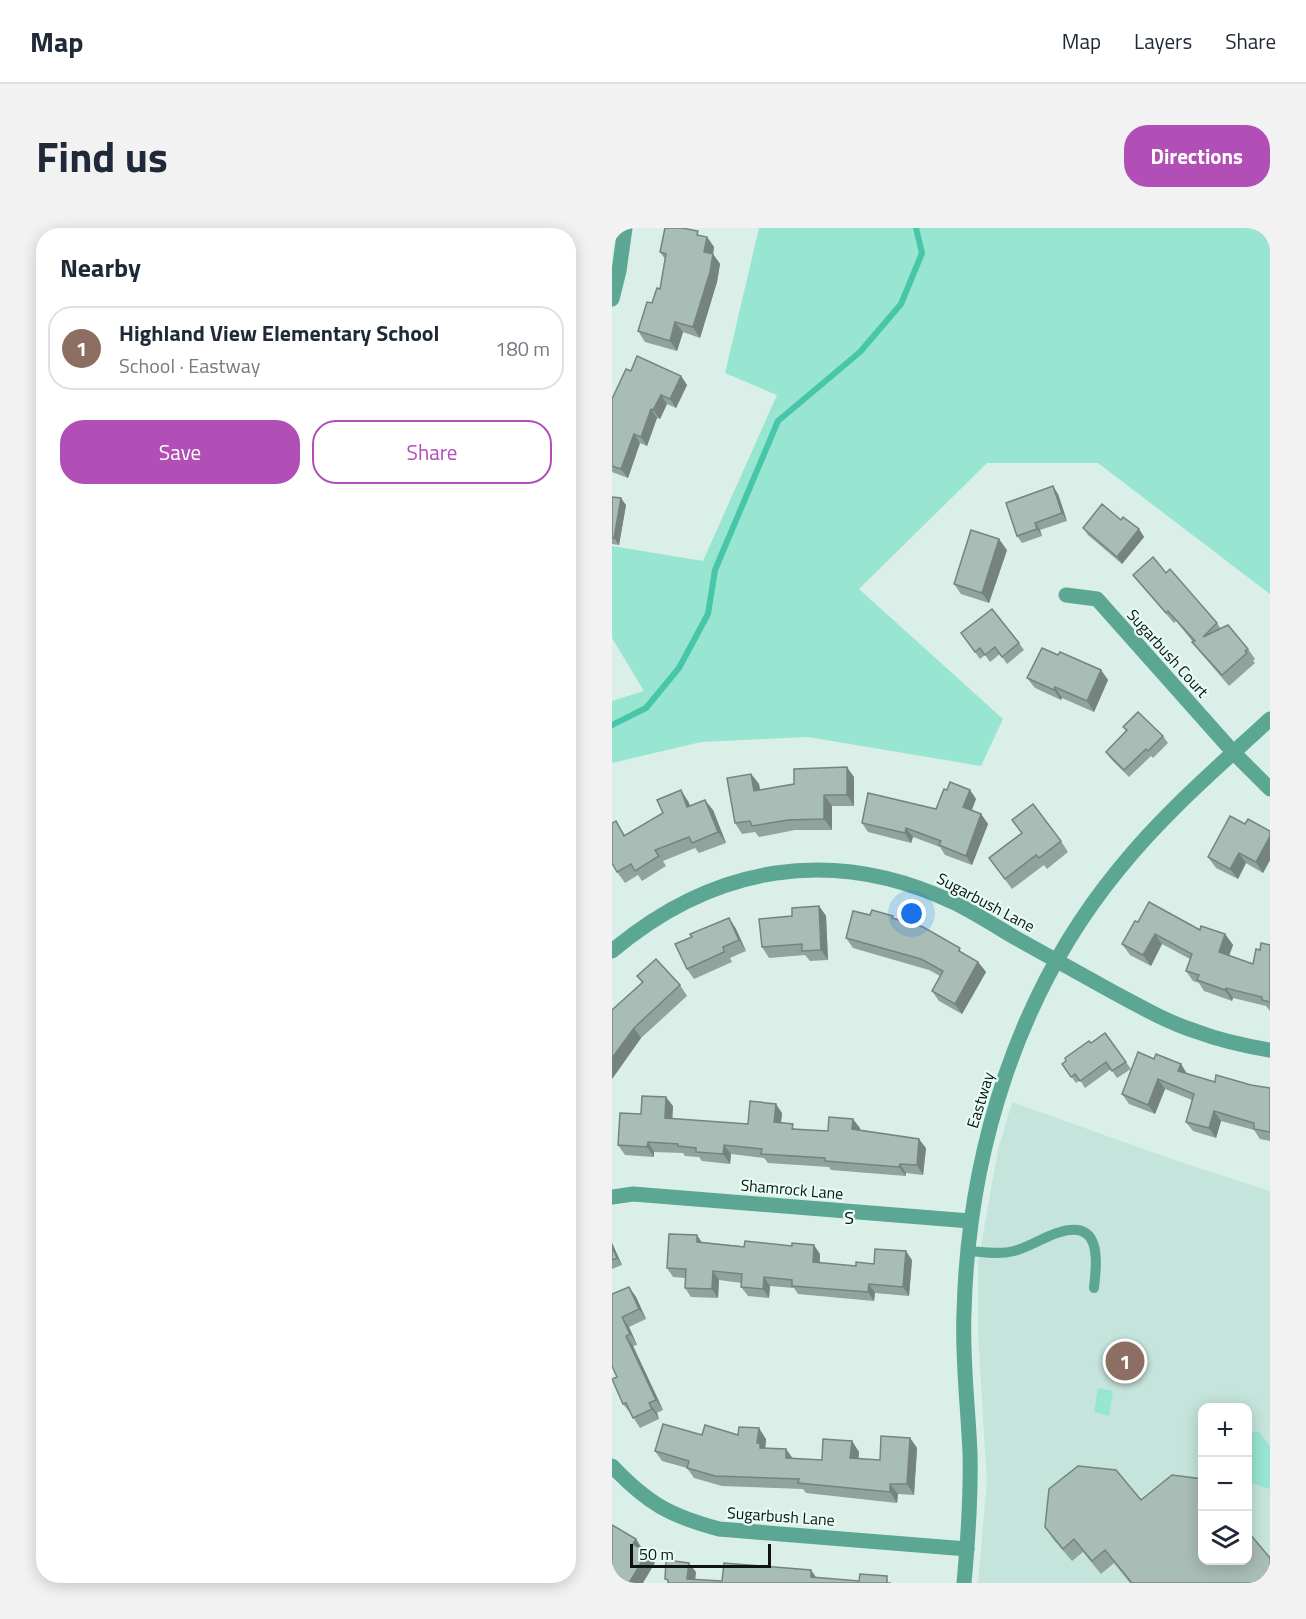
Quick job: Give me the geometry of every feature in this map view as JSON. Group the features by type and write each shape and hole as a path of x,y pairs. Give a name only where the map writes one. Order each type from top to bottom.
{"street":[{"path":"612,299 619,271 625,228"},
{"name":"Sugarbush Court","path":"1066,595 1097,599 1234,753"},
{"name":"Eastway","path":"964,1583 968,1549 970,1473 963,1314 970,1221 981,1159 997,1100 1025,1023 1056,961 1118,869 1178,803 1270,719"},
{"path":"1234,753 1270,789"},
{"name":"Sugarbush Lane","path":"612,951 662,914 697,895 733,881 768,873 822,870 874,876 918,887 956,904 1143,1008 1194,1031 1270,1050"},
{"name":"Shamrock Lane","path":"612,1197 633,1194 970,1221"},
{"name":"Sugarbush Lane","path":"612,1466 633,1489 657,1506 689,1521 719,1529 968,1549"}],"lane":[{"path":"968,1251 1012,1251 1057,1233 1083,1232 1094,1243 1097,1255 1094,1288"}],"shaded area":[{"path":"1012,1102 1177,1161 1270,1191 1270,1583 978,1583 987,1481 978,1335 978,1263 998,1150"}],"green space":[{"path":"759,228 1270,228 1270,594 1098,463 987,463 859,589 1003,719 981,766 808,737 701,742 612,763 612,701 644,691 612,638 612,546 703,561 777,395 725,373"},
{"path":"1098,1388 1113,1391 1109,1416 1094,1412"},
{"path":"1252,1432 1259,1432 1270,1446 1270,1489 1252,1483"}],"building":[{"path":"665,228 698,231 697,235 707,237 704,252 713,254 710,272 693,327 675,322 670,341 638,331 647,302 652,303 657,288 660,289 666,254 660,252"},
{"path":"637,356 681,376 670,399 661,395 653,410 651,409 641,437 634,434 621,469 612,466 612,399 626,369 631,371"},
{"path":"1053,486 1062,513 1035,523 1037,529 1017,536 1006,503"},
{"path":"612,497 621,498 614,538 612,538"},
{"path":"1102,504 1121,520 1123,517 1139,529 1117,557 1083,528"},
{"path":"971,530 999,539 982,593 954,584"},
{"path":"1153,557 1166,573 1170,569 1217,623 1203,637 1228,625 1248,649 1245,651 1247,653 1222,675 1192,642 1195,641 1168,611 1166,613 1133,575"},
{"path":"992,609 1019,643 1002,657 995,647 985,655 980,648 975,652 961,633"},
{"path":"1042,648 1058,655 1060,652 1101,670 1087,701 1027,678"},
{"path":"1138,712 1163,736 1124,770 1106,752 1127,730 1123,727"},
{"path":"847,767 847,795 824,795 824,819 788,820 752,826 750,821 735,823 727,778 751,774 754,791 794,784 794,769"},
{"path":"950,782 970,790 963,807 981,814 966,856 939,845 941,841 906,828 905,833 862,823 868,793 936,809 944,789 947,790"},
{"path":"681,790 687,807 705,800 718,832 692,843 689,837 655,850 659,856 635,871 631,864 617,872 612,863 612,823 616,821 624,836 663,813 657,800"},
{"path":"1033,804 1061,841 1039,858 1036,855 1005,879 989,858 1022,833 1012,820"},
{"path":"1230,816 1245,824 1248,819 1270,831 1270,836 1256,862 1239,853 1230,869 1208,857"},
{"path":"1149,902 1200,930 1201,926 1225,934 1219,952 1253,964 1256,949 1260,950 1261,943 1270,945 1270,1002 1262,1000 1262,997 1226,988 1225,990 1197,980 1199,975 1186,971 1192,954 1155,934 1143,955 1122,944"},
{"path":"819,906 821,950 802,951 802,944 762,947 759,919 792,916 792,908"},
{"path":"872,910 923,927 960,948 959,951 978,962 955,1004 932,991 943,971 921,959 846,938 853,911 870,915"},
{"path":"729,918 739,940 723,947 724,952 687,969 675,944 692,937 690,934"},
{"path":"656,959 680,985 634,1028 612,1058 612,1010 643,982 637,976"},
{"path":"1105,1033 1126,1062 1112,1071 1106,1062 1080,1081 1075,1074 1071,1077 1062,1064 1066,1061 1065,1058"},
{"path":"1138,1052 1154,1059 1156,1054 1181,1064 1178,1071 1215,1082 1216,1075 1270,1088 1270,1132 1254,1129 1254,1123 1214,1111 1209,1128 1186,1122 1194,1094 1158,1079 1148,1105 1122,1094"},
{"path":"642,1096 666,1097 665,1118 748,1124 750,1101 776,1104 774,1122 793,1124 792,1129 828,1131 829,1117 853,1119 852,1129 919,1139 917,1165 900,1164 899,1167 825,1161 825,1158 761,1154 762,1149 724,1145 723,1154 696,1152 696,1148 678,1146 678,1144 648,1142 647,1147 618,1145 620,1113 641,1114"},
{"path":"669,1234 697,1235 697,1242 744,1247 745,1241 792,1246 792,1243 814,1245 813,1262 856,1266 856,1262 874,1264 875,1249 906,1251 903,1287 869,1284 868,1292 792,1286 792,1280 764,1277 763,1289 741,1287 742,1274 713,1271 712,1289 685,1288 686,1269 667,1268"},
{"path":"612,1247 617,1258 612,1260"},
{"path":"629,1287 639,1309 622,1317 630,1334 626,1336 656,1400 649,1403 652,1409 633,1418 626,1403 623,1404 612,1379 617,1377 612,1366 612,1294"},
{"path":"663,1424 702,1435 705,1425 738,1435 739,1427 759,1428 757,1443 760,1443 760,1448 786,1449 786,1458 822,1460 823,1439 852,1441 850,1458 880,1460 881,1436 910,1438 907,1484 890,1484 890,1492 798,1483 799,1479 715,1476 687,1468 689,1461 655,1451"},
{"path":"1078,1466 1116,1470 1141,1500 1172,1475 1198,1478 1198,1565 1252,1565 1252,1536 1270,1558 1270,1583 1132,1583 1105,1550 1092,1561 1074,1539 1063,1549 1045,1527 1049,1489"},
{"path":"612,1525 636,1539 633,1544 647,1553 629,1583 612,1583"},
{"path":"666,1560 689,1563 687,1579 722,1581 724,1563 811,1570 811,1577 859,1581 860,1574 887,1576 887,1583 668,1583 665,1579"}],"waterway":[{"path":"612,725 646,708 679,668 708,614 715,570 778,421 860,352 901,304 922,253 916,228"}],"place":[{"name":"Highland View Elementary School","path":"1125,1361"}],"district":[{"name":"S","path":"850,1217"}]}
